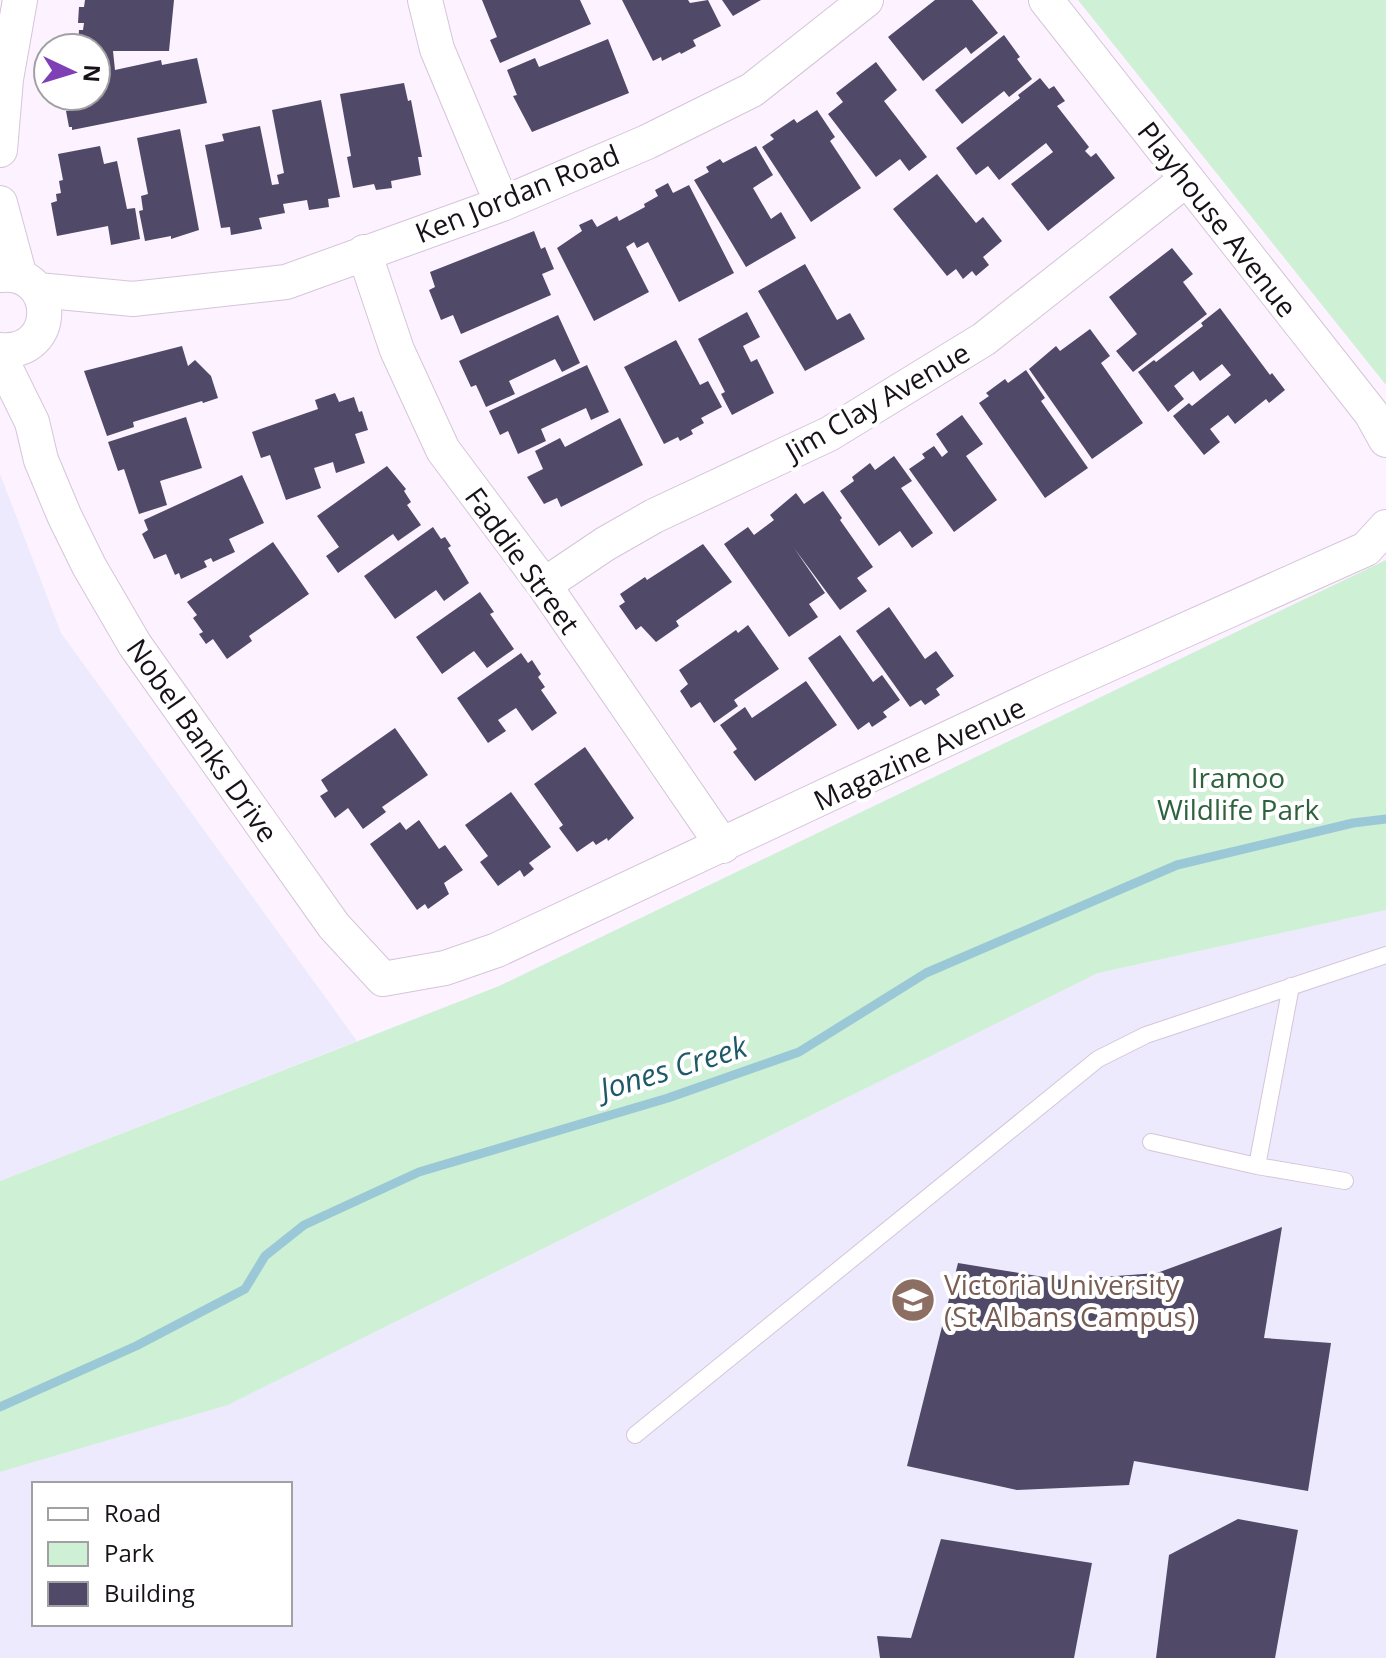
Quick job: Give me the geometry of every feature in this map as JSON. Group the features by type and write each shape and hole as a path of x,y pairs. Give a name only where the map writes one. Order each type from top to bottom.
{"street":[{"path":"0,150 6,79 20,0"},
{"path":"425,0 437,49 502,204"},
{"name":"Ken Jordan Road","path":"18,344 133,299 286,282 502,204 647,142 752,90 866,0"},
{"name":"Playhouse Avenue","path":"1046,0 1371,413 1386,440"},
{"name":"Jim Clay Avenue","path":"544,585 654,516 829,434 984,339 1187,179"},
{"path":"0,203 19,281"},
{"name":"Faddie Street","path":"364,252 397,350 443,450 544,585 723,846"},
{"name":"Ken Jordan Road","path":"19,281 133,299"},
{"name":"Nobel Banks Drive","path":"19,281 43,301 45,314 18,344 41,460 89,566 135,645 334,926 383,979 445,968"},
{"name":"Magazine Avenue","path":"445,968 497,950 1051,690 1366,549 1386,527"}],"lane":[{"path":"635,1435 1098,1059 1146,1035 1386,955"},
{"path":"1257,1166 1291,986"},
{"path":"1151,1142 1257,1166 1345,1181"}],"shaded area":[{"path":"0,474 61,633 357,1041 0,1181"},
{"name":"Victoria University (St Albans Campus)","path":"1386,910 1386,1658 0,1658 0,1472 228,1405 1098,973"}],"green space":[{"path":"1078,0 1386,0 1386,385"},
{"name":"Iramoo Wildlife Park","path":"1386,560 1386,910 1098,973 228,1405 0,1472 0,1181 499,986"}],"building":[{"path":"85,0 174,0 169,51 113,51 115,70 161,60 162,65 197,58 207,103 72,130 66,112 112,112 112,32 79,32 83,30 84,23 78,23 79,7 84,7"},
{"path":"482,0 580,0 591,24 500,63 490,40 497,37"},
{"path":"622,0 688,0 690,3 708,0 721,26 693,40 696,46 681,54 653,61"},
{"path":"722,0 761,0 733,16"},
{"path":"935,0 972,0 998,33 971,54 966,47 923,81 888,37"},
{"path":"1004,35 1032,79 1009,97 1004,91 962,124 935,90"},
{"path":"608,39 629,93 532,132 513,96 517,95 507,70 535,58 539,67"},
{"path":"876,62 897,90 884,101 927,157 909,171 900,159 876,177 828,114 843,102 836,93"},
{"path":"1040,78 1049,89 1054,86 1065,101 1057,106 1089,147 1085,151 1091,157 1096,153 1115,178 1048,231 1011,184 1053,152 1046,143 999,180 988,166 976,175 956,148 1020,98 1018,95"},
{"path":"404,83 408,101 411,100 422,157 418,157 421,175 391,181 392,188 376,190 374,184 353,188 347,157 351,156 340,94"},
{"path":"321,100 340,197 328,199 329,207 309,210 307,200 283,204 285,213 259,218 262,229 231,235 230,227 221,228 205,145 224,141 222,134 260,126 272,185 279,184 277,175 284,173 272,110"},
{"path":"817,110 835,137 830,141 861,188 811,222 762,147 774,139 770,135 794,119 797,123"},
{"path":"180,129 199,230 171,239 171,236 145,241 139,211 143,210 141,196 148,194 137,138"},
{"path":"100,146 104,164 117,161 127,209 135,208 140,239 111,245 108,226 57,236 51,203 57,201 56,194 61,193 59,181 63,180 58,154"},
{"path":"756,146 773,175 753,188 771,219 781,212 796,238 746,267 694,180 709,172 706,167 720,159 723,163"},
{"path":"937,174 976,223 983,217 1002,241 983,257 989,265 976,276 972,271 963,279 956,269 947,276 893,209"},
{"path":"668,183 673,193 689,185 734,273 679,302 648,242 637,248 634,242 626,247 649,292 594,321 557,248 582,231 579,225 592,219 597,227 617,216 619,221 645,207 644,204 658,196 655,190"},
{"path":"534,231 554,269 542,274 551,295 461,334 453,315 441,320 429,290 435,287 430,272"},
{"path":"1172,248 1193,274 1183,282 1207,314 1133,372 1116,351 1137,334 1109,297"},
{"path":"805,264 837,320 850,313 865,339 805,371 758,291"},
{"path":"1220,308 1270,375 1272,373 1285,390 1269,403 1266,399 1235,424 1228,415 1210,429 1220,442 1204,455 1173,416 1189,403 1192,406 1231,375 1222,364 1200,381 1193,371 1174,386 1184,399 1168,412 1138,372 1203,326 1201,323"},
{"path":"747,312 760,337 743,346 751,362 757,359 774,393 732,415 721,394 725,392 698,339"},
{"path":"558,315 580,363 562,372 555,359 509,381 515,394 486,407 476,385 471,387 459,361"},
{"path":"1090,329 1110,356 1101,363 1143,423 1092,459 1029,369 1056,346 1060,351"},
{"path":"676,340 700,385 708,381 722,407 701,418 704,423 691,430 693,434 664,444 624,367"},
{"path":"182,346 188,366 195,360 211,376 218,398 133,422 134,427 107,436 84,371"},
{"path":"587,365 609,412 591,420 586,408 541,429 546,441 518,454 508,431 500,435 489,411"},
{"path":"1026,370 1045,398 1041,401 1088,468 1045,498 979,403 989,396 986,393 1005,379 1008,383"},
{"path":"335,393 339,402 354,397 359,412 362,411 368,430 355,434 365,463 336,473 333,462 314,468 321,488 286,500 270,455 261,458 252,432 318,409 315,400"},
{"path":"962,415 983,444 966,456 997,500 954,532 909,469 925,458 922,454 934,446 942,457 948,452 936,434"},
{"path":"186,417 202,468 160,481 167,505 139,514 124,469 118,471 108,442"},
{"path":"620,418 643,465 561,507 557,498 544,504 527,477 543,469 535,451 560,438 565,447"},
{"path":"894,456 912,481 901,488 933,533 912,548 900,531 879,546 840,491 870,463 875,470"},
{"path":"387,466 406,489 404,491 411,502 407,505 421,525 398,541 393,534 338,573 326,556 339,547 317,516"},
{"path":"242,475 264,523 229,539 235,552 213,562 211,558 204,561 207,567 181,579 179,573 175,575 166,554 154,559 142,534 148,530 144,520"},
{"path":"823,491 873,567 857,578 867,591 840,610 794,548 825,593 809,604 818,617 789,637 724,544 748,527 754,535 774,520 770,515 796,493 804,504"},
{"path":"433,527 441,539 445,537 451,546 448,548 469,583 444,601 436,590 395,619 364,576"},
{"path":"273,542 309,594 249,636 252,641 227,659 213,639 206,644 199,634 203,632 193,618 197,615 187,602"},
{"path":"703,544 732,582 676,621 679,626 656,642 641,626 636,630 619,606 625,602 620,594"},
{"path":"480,592 494,612 490,614 514,649 487,668 474,651 442,674 416,637"},
{"path":"889,607 925,659 936,651 954,676 936,689 940,695 925,705 921,700 910,707 856,631"},
{"path":"748,625 779,669 734,700 738,706 714,723 700,702 691,708 680,691 688,684 679,670"},
{"path":"840,635 873,682 882,675 900,700 883,712 887,717 872,727 869,722 858,730 808,658"},
{"path":"521,653 528,663 532,660 541,674 538,677 545,687 541,690 557,713 532,731 516,708 498,720 506,731 488,743 457,698"},
{"path":"806,681 837,725 755,781 733,752 737,749 720,725 745,707 752,718"},
{"path":"395,728 428,775 382,807 386,812 363,829 348,808 335,818 320,796 328,791 321,780"},
{"path":"585,747 634,818 608,841 607,838 596,845 593,841 577,852 559,828 563,825 534,784"},
{"path":"511,792 551,847 529,863 534,869 524,877 520,870 498,886 480,862 488,856 465,825"},
{"path":"419,820 439,849 445,845 463,870 444,883 449,894 428,909 425,904 417,910 370,844 400,822 406,830"},
{"path":"1282,1227 1264,1338 1331,1343 1308,1491 1134,1461 1129,1485 1017,1490 907,1466 958,1263 1062,1280 1157,1273"},
{"path":"1238,1519 1298,1530 1275,1658 1156,1658 1169,1555"},
{"path":"941,1539 1092,1563 1074,1658 880,1658 877,1636 911,1638"}],"waterway":[{"name":"Jones Creek","path":"0,1407 136,1346 245,1289 265,1256 304,1225 419,1172 668,1098 799,1052 926,973 1177,865 1353,823 1386,819"}],"place":[{"name":"Victoria University (St Albans Campus)","path":"913,1300"}]}
